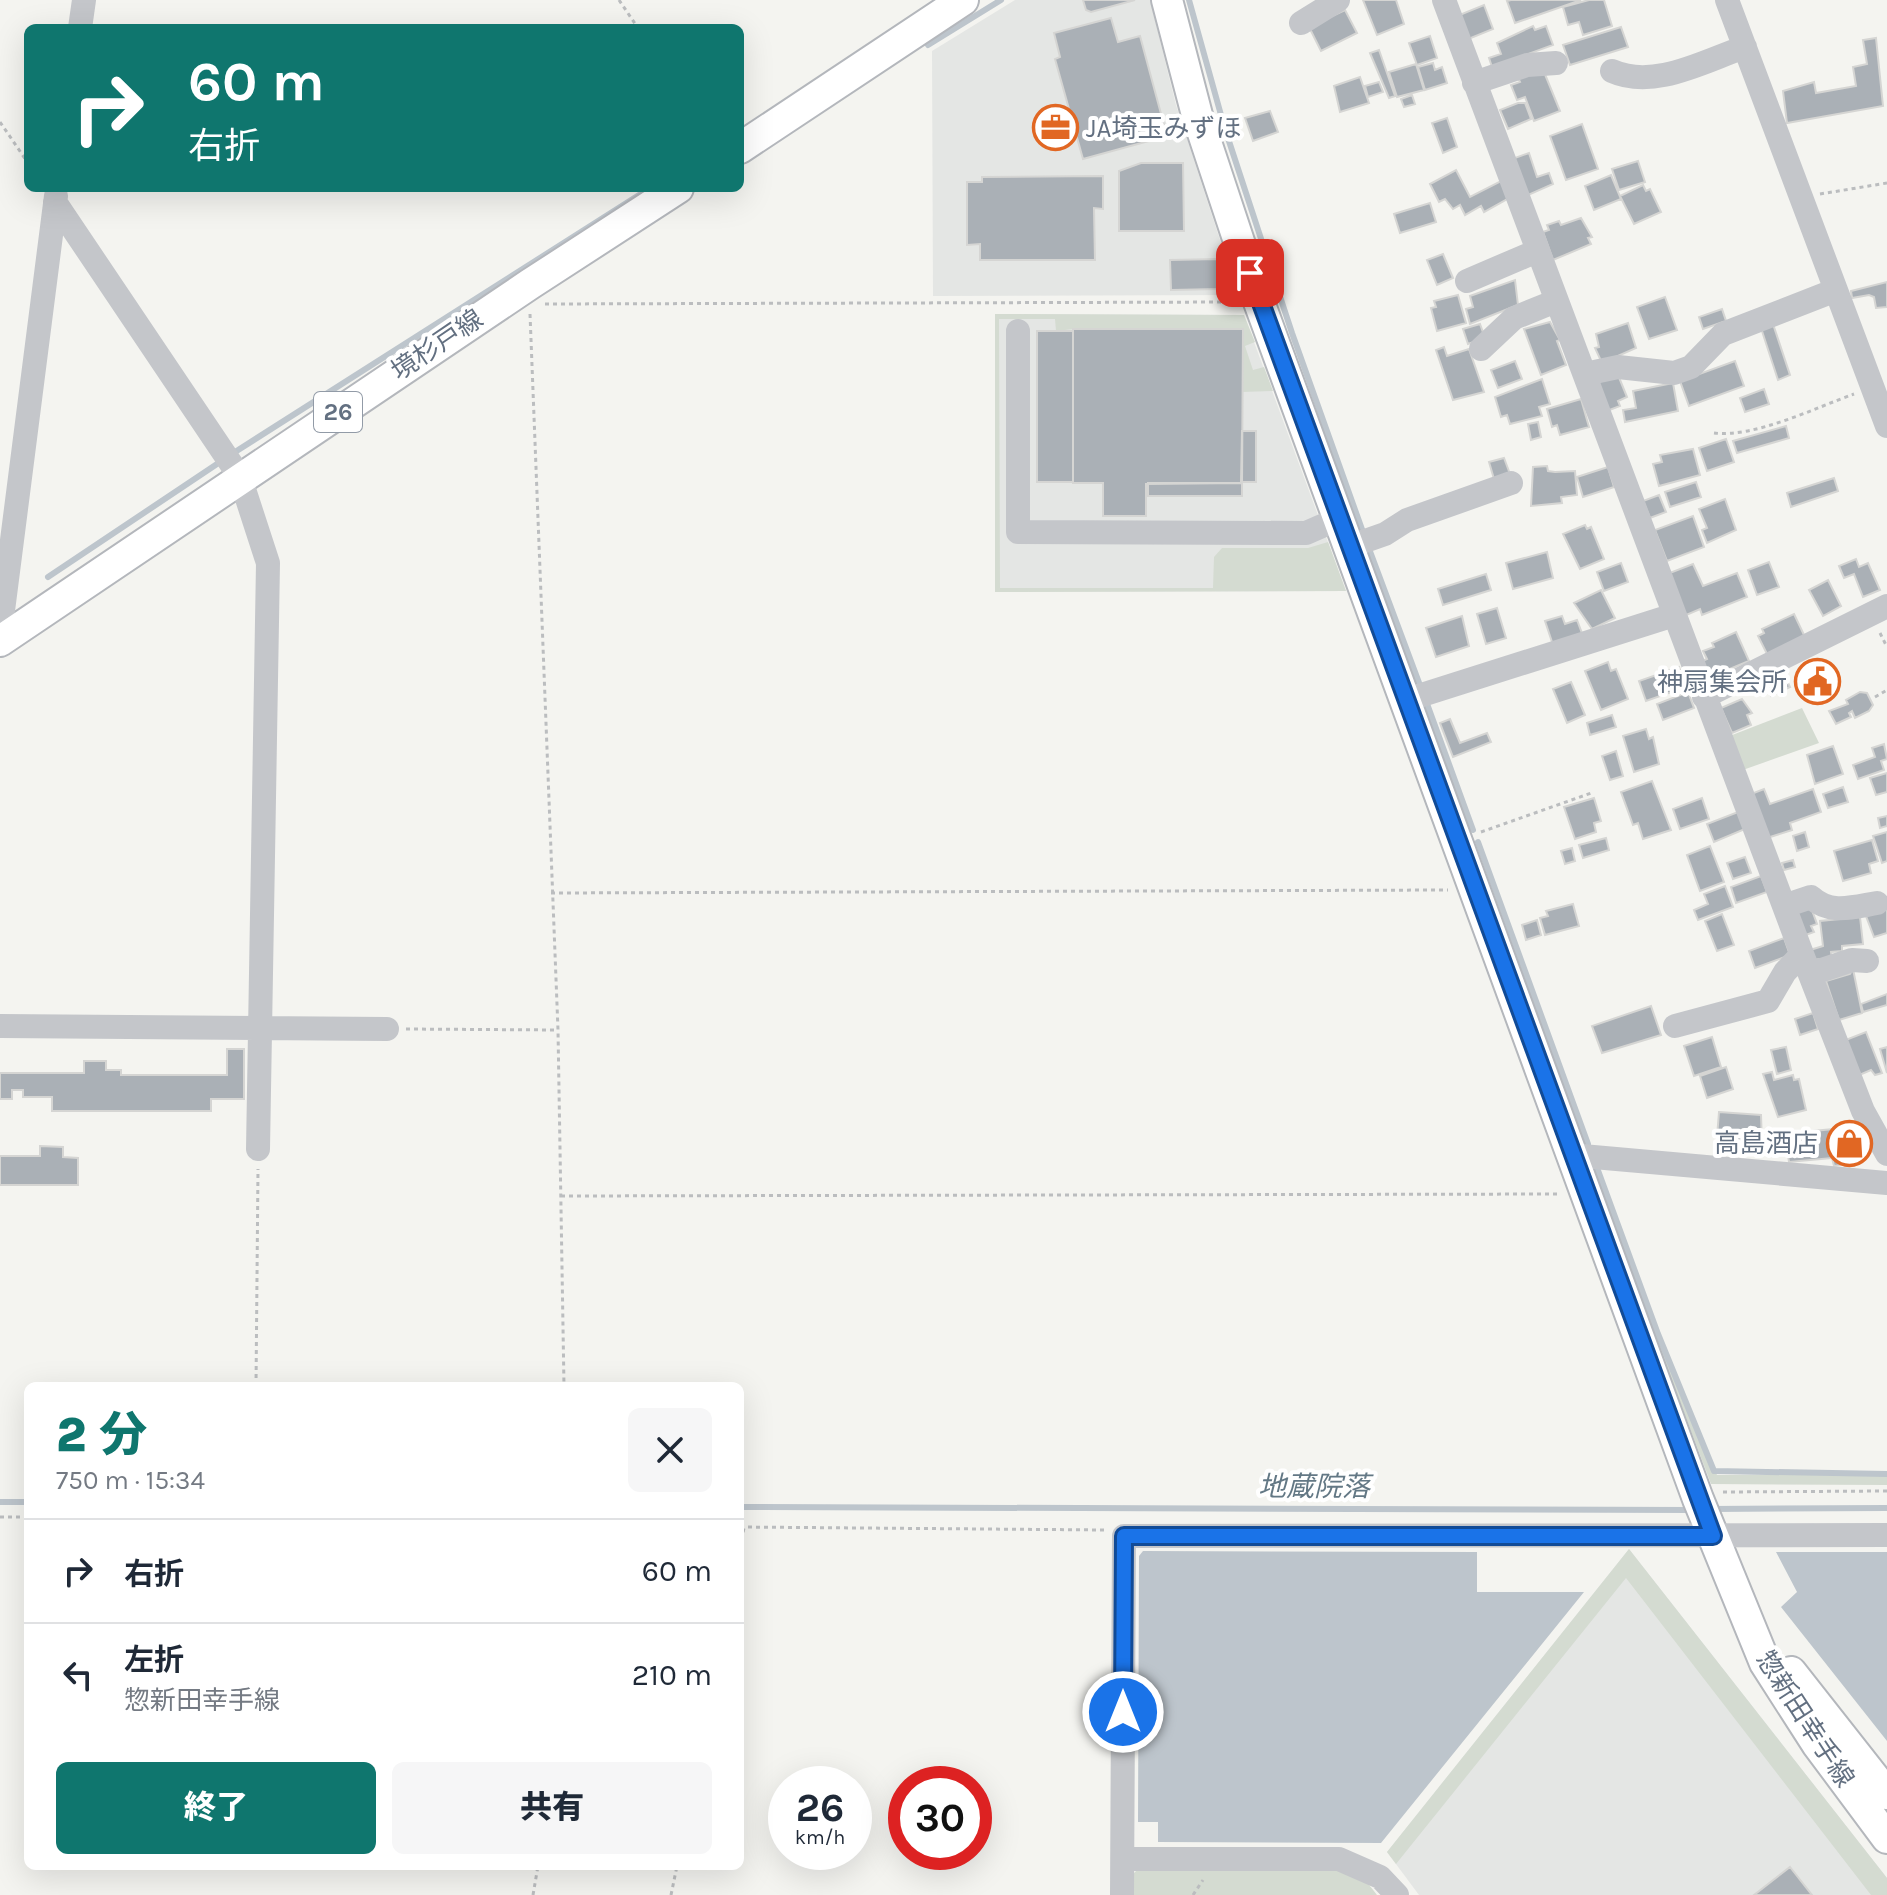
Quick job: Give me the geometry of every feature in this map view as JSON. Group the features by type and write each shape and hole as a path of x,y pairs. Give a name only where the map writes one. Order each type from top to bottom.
{"main road":[{"path":"744,145 963,0"},
{"name":"惣新田幸手線","path":"1167,0 1197,115 1259,302 1703,1513 1776,1682 1887,1838"},
{"name":"境杉戸線","path":"0,641 240,477 672,192"},
{"name":"惣新田幸手線","path":"1736,1591 1766,1640 1887,1794"}],"street":[{"path":"81,24 84,0"},
{"path":"1301,23 1338,0"},
{"path":"1444,0 1806,964 1863,1111 1887,1154"},
{"path":"1727,0 1887,426"},
{"path":"1612,71 1625,77 1661,76 1745,47"},
{"path":"1474,83 1527,65 1556,63"},
{"path":"56,195 240,477 268,563 258,1149"},
{"path":"0,634 56,195"},
{"path":"1467,281 1537,251"},
{"path":"1585,374 1618,367 1674,373 1691,367 1723,334 1836,290"},
{"path":"1481,349 1514,318 1556,301"},
{"path":"1018,331 1018,532 1385,534 1407,520 1511,483"},
{"path":"1704,697 1887,606"},
{"path":"1406,700 1674,615"},
{"path":"1784,906 1811,897 1820,906 1831,909 1877,903"},
{"path":"1675,1026 1768,1001 1785,972 1806,964 1867,961"},
{"path":"0,1026 387,1029"},
{"path":"1571,1155 1887,1183"},
{"path":"1122,1895 1124,1536 1703,1513 1887,1535"},
{"path":"1123,1859 1339,1859 1380,1877 1397,1895"}],"path":[{"path":"619,0 635,24"},
{"path":"0,122 24,157"},
{"path":"1801,198 1887,183"},
{"path":"545,304 1259,302"},
{"path":"530,304 558,1030 564,1382"},
{"path":"1714,433 1729,435 1765,425 1872,387"},
{"path":"1875,697 1887,690"},
{"path":"1457,843 1501,823 1594,792"},
{"path":"551,893 1474,890"},
{"path":"387,1029 558,1030"},
{"path":"256,1382 258,1149"},
{"path":"561,1196 1585,1194"},
{"path":"1703,1513 1887,1491"},
{"path":"0,1517 24,1517"},
{"path":"744,1527 1110,1530 1124,1536"},
{"path":"533,1895 537,1870"},
{"path":"671,1895 676,1870"}],"shaded area":[{"path":"1015,0 1150,0 1176,105 1238,295 933,296 932,51"},
{"path":"995,314 1244,315 1346,591 995,592"},
{"path":"995,314 1244,315 1255,342 1245,346 1253,370 1264,367 1273,391 1242,392 1074,329 1056,331 1055,319 999,319 1000,588 1213,588 1214,557 1222,548 1308,548 1328,542 1346,591 995,592"},
{"path":"1802,708 1819,743 1740,771 1727,737"},
{"path":"1654,1333 1717,1475 1887,1475 1887,1485 1711,1484"},
{"path":"1629,1549 1887,1878 1887,1895 1419,1895 1387,1852"},
{"path":"1629,1549 1887,1878 1887,1895 1871,1895 1626,1578 1396,1864 1387,1852"},
{"path":"1143,1551 1477,1552 1477,1592 1584,1592 1381,1843 1158,1842 1158,1822 1138,1822 1139,1556"},
{"path":"1776,1552 1887,1552 1887,1741 1781,1607 1797,1592"},
{"path":"1139,1868 1335,1869 1363,1877 1377,1895 1129,1895 1129,1878"}],"building":[{"path":"1083,0 1135,0 1091,12 1086,10"},
{"path":"1363,0 1396,0 1404,24 1377,35"},
{"path":"1581,0 1515,23 1507,1"},
{"path":"1589,0 1604,0 1612,26 1583,35 1579,22 1568,25 1563,7"},
{"path":"1484,5 1493,29 1466,40 1457,16"},
{"path":"1345,10 1357,33 1321,51 1309,27"},
{"path":"1111,18 1118,42 1140,36 1167,136 1083,159 1055,59 1060,57 1054,33"},
{"path":"1533,26 1535,30 1546,26 1553,45 1492,67 1489,58 1501,54 1497,43"},
{"path":"1621,27 1628,47 1570,65 1563,45"},
{"path":"1430,36 1437,58 1417,65 1409,43"},
{"path":"1876,38 1883,106 1787,123 1783,91 1814,82 1816,93 1856,86 1853,67 1867,64 1863,40"},
{"path":"1379,50 1395,96 1389,98 1370,53"},
{"path":"1433,63 1435,70 1442,67 1447,83 1425,90 1418,67"},
{"path":"1416,64 1424,90 1397,97 1389,72"},
{"path":"1542,67 1560,111 1534,121 1525,97 1517,100 1511,85 1520,82 1517,76"},
{"path":"1360,77 1369,103 1340,112 1334,86"},
{"path":"1379,82 1383,92 1368,97 1365,86"},
{"path":"1412,95 1415,104 1404,107 1401,99"},
{"path":"1525,103 1531,119 1508,129 1500,110"},
{"path":"1270,111 1278,132 1253,141 1245,118"},
{"path":"1447,118 1457,147 1443,153 1432,123"},
{"path":"1582,124 1598,169 1566,180 1550,136"},
{"path":"1529,153 1537,177 1549,173 1553,184 1526,196 1512,159"},
{"path":"1638,161 1645,182 1619,190 1612,169"},
{"path":"1141,163 1183,163 1184,231 1119,231 1119,171"},
{"path":"1456,170 1470,197 1501,181 1509,198 1484,212 1481,206 1465,215 1460,205 1453,209 1445,199 1439,202 1430,184"},
{"path":"1611,175 1621,199 1594,210 1585,186"},
{"path":"1103,176 1103,209 1094,208 1095,260 980,260 980,244 967,245 967,182 982,182 982,177"},
{"path":"1643,185 1646,191 1650,189 1661,212 1634,224 1620,196"},
{"path":"1430,203 1436,222 1400,233 1394,214"},
{"path":"1581,218 1592,237 1588,238 1591,244 1553,260 1543,232 1549,230 1547,225 1559,221 1561,225"},
{"path":"1443,254 1453,278 1437,285 1427,260"},
{"path":"1218,259 1219,289 1171,290 1170,260"},
{"path":"1515,280 1518,305 1470,324 1466,309 1473,307 1470,296"},
{"path":"1887,282 1887,307 1876,308 1874,297 1869,295 1852,298 1851,291"},
{"path":"1458,295 1466,323 1437,331 1431,308 1436,307 1434,301"},
{"path":"1665,297 1677,330 1649,339 1637,307"},
{"path":"1722,309 1726,321 1703,329 1699,317"},
{"path":"1550,322 1560,340 1557,341 1566,365 1541,375 1524,329"},
{"path":"1628,323 1636,348 1602,363 1595,348 1599,347 1596,334"},
{"path":"1480,324 1485,338 1468,344 1463,329"},
{"path":"1773,324 1790,375 1778,380 1761,328"},
{"path":"1073,329 1243,329 1242,483 1146,484 1146,516 1103,516 1103,483 1073,483"},
{"path":"1037,331 1073,331 1073,482 1037,482"},
{"path":"1444,347 1447,356 1469,349 1484,392 1453,400 1436,350"},
{"path":"1515,361 1522,379 1498,388 1491,370"},
{"path":"1735,361 1744,386 1689,406 1680,381"},
{"path":"1616,370 1627,397 1618,401 1620,406 1607,411 1595,379"},
{"path":"1542,379 1550,404 1539,407 1542,416 1510,424 1507,415 1501,417 1495,397"},
{"path":"1673,383 1678,411 1625,422 1623,410 1636,408 1633,391"},
{"path":"1764,389 1769,404 1745,412 1740,398"},
{"path":"1581,399 1589,427 1560,435 1557,425 1552,427 1547,409"},
{"path":"1538,422 1541,437 1531,440 1528,424"},
{"path":"1786,426 1789,438 1737,453 1733,441"},
{"path":"1242,431 1256,431 1256,482 1241,482"},
{"path":"1726,439 1734,462 1707,471 1699,448"},
{"path":"1693,449 1700,475 1659,486 1653,464 1662,462 1660,455"},
{"path":"1504,458 1510,474 1494,479 1489,462"},
{"path":"1547,466 1548,471 1575,471 1577,495 1561,497 1562,503 1531,506 1533,467"},
{"path":"1608,467 1614,487 1583,497 1577,477"},
{"path":"1834,478 1838,491 1791,507 1787,493"},
{"path":"1696,482 1701,497 1670,507 1665,492"},
{"path":"1148,483 1242,483 1242,496 1148,496"},
{"path":"1659,495 1666,512 1650,518 1643,501"},
{"path":"1725,499 1736,530 1707,543 1702,530 1707,528 1699,509"},
{"path":"1693,516 1704,547 1667,561 1655,530"},
{"path":"1585,525 1587,529 1591,527 1604,559 1580,569 1563,534"},
{"path":"1547,552 1553,578 1513,589 1506,563"},
{"path":"1856,559 1859,567 1868,563 1880,590 1863,597 1854,574 1844,578 1839,566"},
{"path":"1769,562 1779,587 1757,595 1748,570"},
{"path":"1621,563 1628,582 1604,591 1597,572"},
{"path":"1693,564 1703,586 1737,573 1747,597 1702,615 1700,609 1684,616 1667,574"},
{"path":"1486,574 1491,590 1443,605 1438,589"},
{"path":"1828,580 1841,606 1823,616 1809,590"},
{"path":"1601,590 1615,618 1592,629 1574,603"},
{"path":"1497,608 1506,638 1486,644 1477,614"},
{"path":"1794,614 1805,637 1767,654 1758,636 1764,633 1762,629"},
{"path":"1462,616 1469,646 1436,657 1426,628"},
{"path":"1562,616 1565,624 1577,620 1583,636 1554,648 1545,621"},
{"path":"1736,632 1749,661 1708,678 1700,662 1707,659 1703,651 1714,647 1712,643"},
{"name":"神扇集会所","path":"1816,659 1834,696 1819,704 1801,667"},
{"path":"1608,662 1611,671 1616,669 1628,699 1601,710 1585,671"},
{"path":"1679,667 1686,687 1646,701 1639,681"},
{"path":"1783,673 1790,687 1771,696 1764,682"},
{"path":"1571,682 1585,715 1567,723 1553,689"},
{"path":"1688,692 1694,708 1663,720 1657,704"},
{"path":"1860,692 1867,693 1873,705 1869,711 1855,718 1852,711 1849,713 1851,717 1836,724 1829,711 1848,704 1846,700"},
{"path":"1742,699 1752,713 1747,715 1751,725 1732,733 1721,708"},
{"path":"1612,715 1616,727 1590,735 1587,723"},
{"path":"1450,719 1460,743 1487,733 1491,742 1453,757 1440,723"},
{"path":"1646,729 1649,739 1653,737 1659,764 1634,772 1623,736"},
{"path":"1884,744 1887,759 1881,761 1884,770 1858,779 1853,765 1875,757 1872,748"},
{"path":"1833,746 1843,774 1815,784 1807,755"},
{"path":"1616,751 1623,776 1610,780 1602,756"},
{"path":"1887,773 1887,792 1876,795 1870,778"},
{"path":"1652,781 1671,830 1643,839 1638,823 1633,825 1621,792"},
{"path":"1843,787 1848,802 1828,808 1823,794"},
{"path":"1764,789 1770,804 1813,789 1821,812 1790,823 1792,830 1767,838 1751,794"},
{"path":"1594,798 1601,821 1594,823 1596,832 1575,839 1564,807"},
{"path":"1702,798 1709,819 1680,829 1673,809"},
{"path":"1738,812 1745,829 1714,842 1707,824"},
{"path":"1887,816 1887,826 1880,828 1878,818"},
{"path":"1805,832 1809,847 1797,851 1793,836"},
{"path":"1887,832 1887,861 1882,863 1873,836"},
{"path":"1606,838 1609,850 1583,858 1579,845"},
{"path":"1872,840 1878,861 1869,864 1871,873 1843,881 1834,851"},
{"path":"1710,846 1724,882 1700,891 1687,855"},
{"path":"1572,848 1575,861 1565,864 1561,851"},
{"path":"1745,857 1751,873 1733,879 1727,863"},
{"path":"1793,860 1795,867 1784,870 1782,863"},
{"path":"1761,876 1767,892 1736,903 1731,887"},
{"path":"1725,886 1733,907 1698,920 1694,910 1708,904 1704,894"},
{"path":"1809,902 1817,924 1811,926 1814,932 1803,936 1793,908"},
{"path":"1573,904 1579,926 1545,935 1540,918 1548,916 1546,911"},
{"path":"1887,909 1887,933 1874,937 1866,916"},
{"path":"1722,914 1734,945 1717,951 1705,921"},
{"path":"1860,917 1863,944 1842,946 1842,951 1831,952 1832,958 1811,960 1810,950 1823,946 1820,921"},
{"path":"1537,920 1541,935 1526,940 1522,925"},
{"path":"1784,938 1790,955 1755,968 1749,951"},
{"path":"1853,969 1862,1013 1839,1020 1826,981 1850,974"},
{"path":"1887,994 1887,1005 1863,1012 1861,1004"},
{"path":"1651,1006 1661,1035 1602,1053 1592,1026"},
{"path":"1813,1013 1818,1029 1800,1035 1795,1019"},
{"path":"1866,1032 1882,1073 1875,1075 1871,1070 1857,1076 1843,1041"},
{"path":"1712,1037 1721,1067 1694,1076 1684,1046"},
{"path":"1786,1047 1791,1070 1777,1074 1771,1050"},
{"path":"1887,1047 1887,1073 1880,1049"},
{"path":"227,1049 244,1049 244,1099 211,1099 211,1111 52,1111 52,1097 23,1097 23,1090 12,1090 12,1099 0,1099 0,1073 84,1073 84,1061 106,1061 106,1070 121,1070 121,1075 227,1075"},
{"path":"1726,1067 1733,1089 1707,1098 1700,1076"},
{"path":"1772,1072 1774,1080 1793,1075 1794,1080 1799,1079 1806,1110 1778,1117 1763,1074"},
{"path":"1719,1112 1761,1115 1762,1143 1717,1137"},
{"path":"1855,1127 1859,1163 1834,1166 1832,1158 1789,1162 1786,1141 1814,1138 1813,1131"},
{"path":"40,1146 63,1147 63,1157 78,1158 78,1185 0,1185 0,1156 40,1156"},
{"path":"1790,1867 1812,1895 1754,1895"}],"waterway":[{"path":"928,45 1001,0"},
{"path":"1189,0 1221,115"},
{"path":"1224,126 1292,333 1364,535"},
{"path":"235,452 644,192"},
{"path":"48,577 220,462"},
{"path":"1368,546 1421,688"},
{"path":"1426,701 1473,830"},
{"path":"1478,842 1588,1144"},
{"path":"1596,1165 1658,1334 1714,1471 1887,1474"},
{"name":"地蔵院落","path":"0,1502 24,1502"},
{"name":"地蔵院落","path":"744,1507 1692,1510"},
{"name":"地蔵院落","path":"1712,1509 1887,1508"}],"place":[{"name":"JA埼玉みずほ","path":"1055,128"},
{"name":"神扇集会所","path":"1818,682"},
{"name":"高島酒店","path":"1849,1143"}],"route":[{"path":"1123,1712 1124,1536 1713,1536 1549,1096 1250,273"}]}
